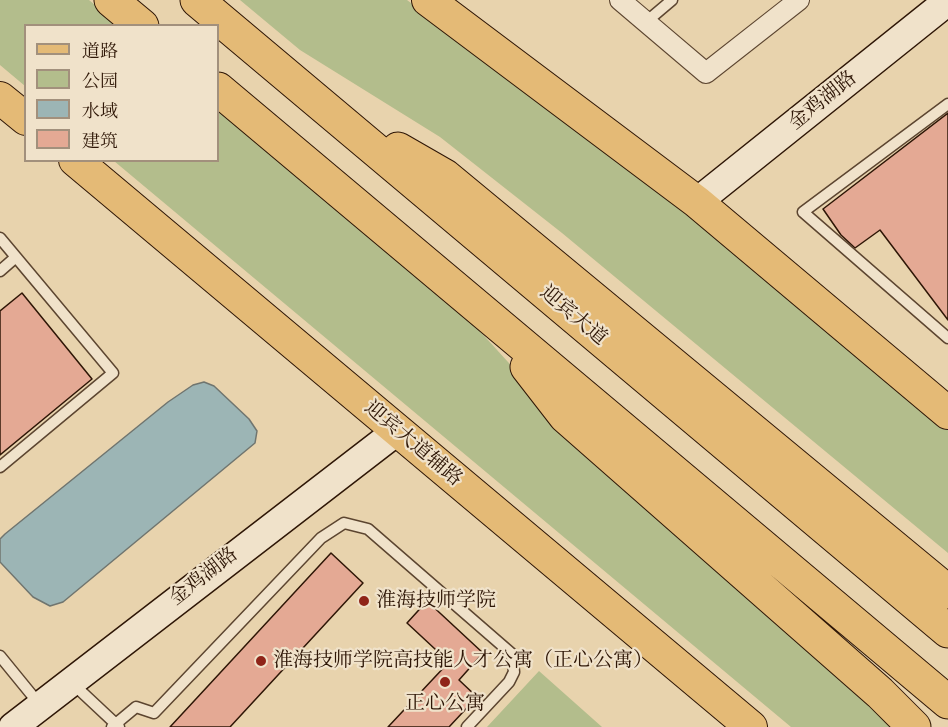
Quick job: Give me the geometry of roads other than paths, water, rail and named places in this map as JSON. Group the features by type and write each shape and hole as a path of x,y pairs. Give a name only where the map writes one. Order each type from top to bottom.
{"highway":[{"path":"111,0 140,24"},
{"name":"迎宾大道","path":"197,0 948,631"},
{"path":"219,90 948,702"},
{"path":"328,110 446,176 948,592"},
{"path":"487,315 565,416 872,685 914,727"}],"main road":[{"path":"428,0 697,202 948,413"},
{"path":"0,98 24,117"},
{"name":"迎宾大道辅路","path":"77,162 751,727"}],"street":[{"path":"620,0 706,73 800,0"},
{"name":"金鸡湖路","path":"697,202 948,1"},
{"name":"金鸡湖路","path":"13,727 397,431"}],"lane":[{"path":"646,22 672,0"},
{"path":"948,104 803,212 948,338"},
{"path":"0,238 113,373 0,467"},
{"path":"0,271 16,257"},
{"path":"70,681 115,726 136,707 154,712 321,538 344,523 368,529 512,654 514,672 509,682 467,727"},
{"path":"0,656 40,705"}],"water":[{"path":"204,382 214,386 249,419 257,431 255,443 63,602 50,606 33,597 0,562 0,539 168,402 193,385"}],"place":[{"name":"淮海技师学院","path":"364,601"},
{"name":"淮海技师学院高技能人才公寓（正心公寓）","path":"261,661"},
{"name":"正心公寓","path":"445,682"}]}
